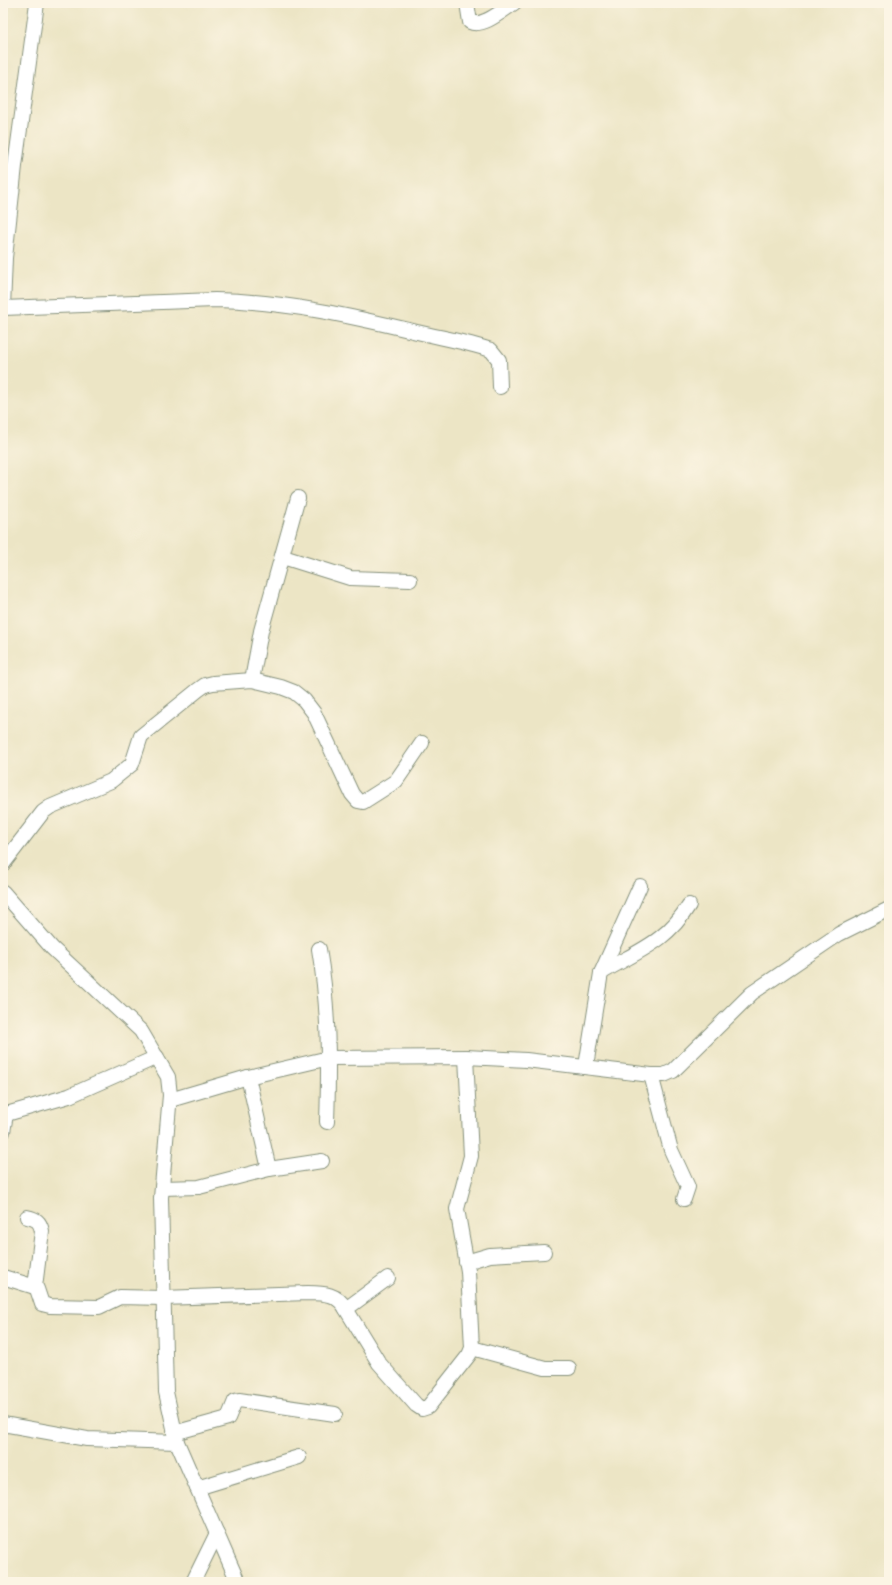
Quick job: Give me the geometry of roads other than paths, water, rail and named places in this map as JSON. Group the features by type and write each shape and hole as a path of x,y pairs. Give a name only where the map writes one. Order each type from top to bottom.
{"street":[{"path":"37,3 15,166 5,258 3,308 240,300 310,309 383,324 491,350 499,360 500,386"},
{"path":"467,3 468,18 470,22 474,24 483,22 514,3"},
{"path":"252,680 261,631 283,557 298,498"},
{"path":"283,557 350,578 410,580"},
{"path":"3,864 43,812 59,801 112,781 119,776 132,764 141,736 205,685 252,680 281,687 294,692 304,700 314,713 352,794 358,801 362,802 368,800 396,781 422,743"},
{"path":"586,1066 601,973 640,886"},
{"path":"3,892 52,948 141,1031 168,1077 170,1100 162,1188 166,1392 176,1437 238,1582"},
{"path":"601,973 654,944 679,922 689,905"},
{"path":"170,1100 248,1077 329,1058 466,1057 526,1060 651,1075 664,1075 673,1071 707,1040 741,1003 772,979 839,934 889,909"},
{"path":"319,949 326,999 329,1058 328,1122"},
{"path":"3,1132 4,1114 69,1096 157,1057"},
{"path":"27,1217 36,1219 40,1223 42,1231 35,1287 42,1304 50,1306 99,1307 120,1297 163,1298 319,1293 330,1295 339,1299 379,1363 416,1405 422,1409 428,1407 469,1355 472,1348 469,1280 457,1209 471,1156 466,1057"},
{"path":"651,1075 671,1150 688,1187 684,1199"},
{"path":"248,1077 269,1169"},
{"path":"162,1188 199,1187 269,1169 322,1161"},
{"path":"466,1262 490,1255 544,1252"},
{"path":"3,1277 35,1287"},
{"path":"346,1309 388,1278"},
{"path":"472,1348 545,1368 568,1368"},
{"path":"3,1424 87,1439 176,1437 228,1418 233,1404 235,1401 239,1400 335,1414"},
{"path":"197,1488 299,1458"},
{"path":"193,1582 217,1533"}]}
